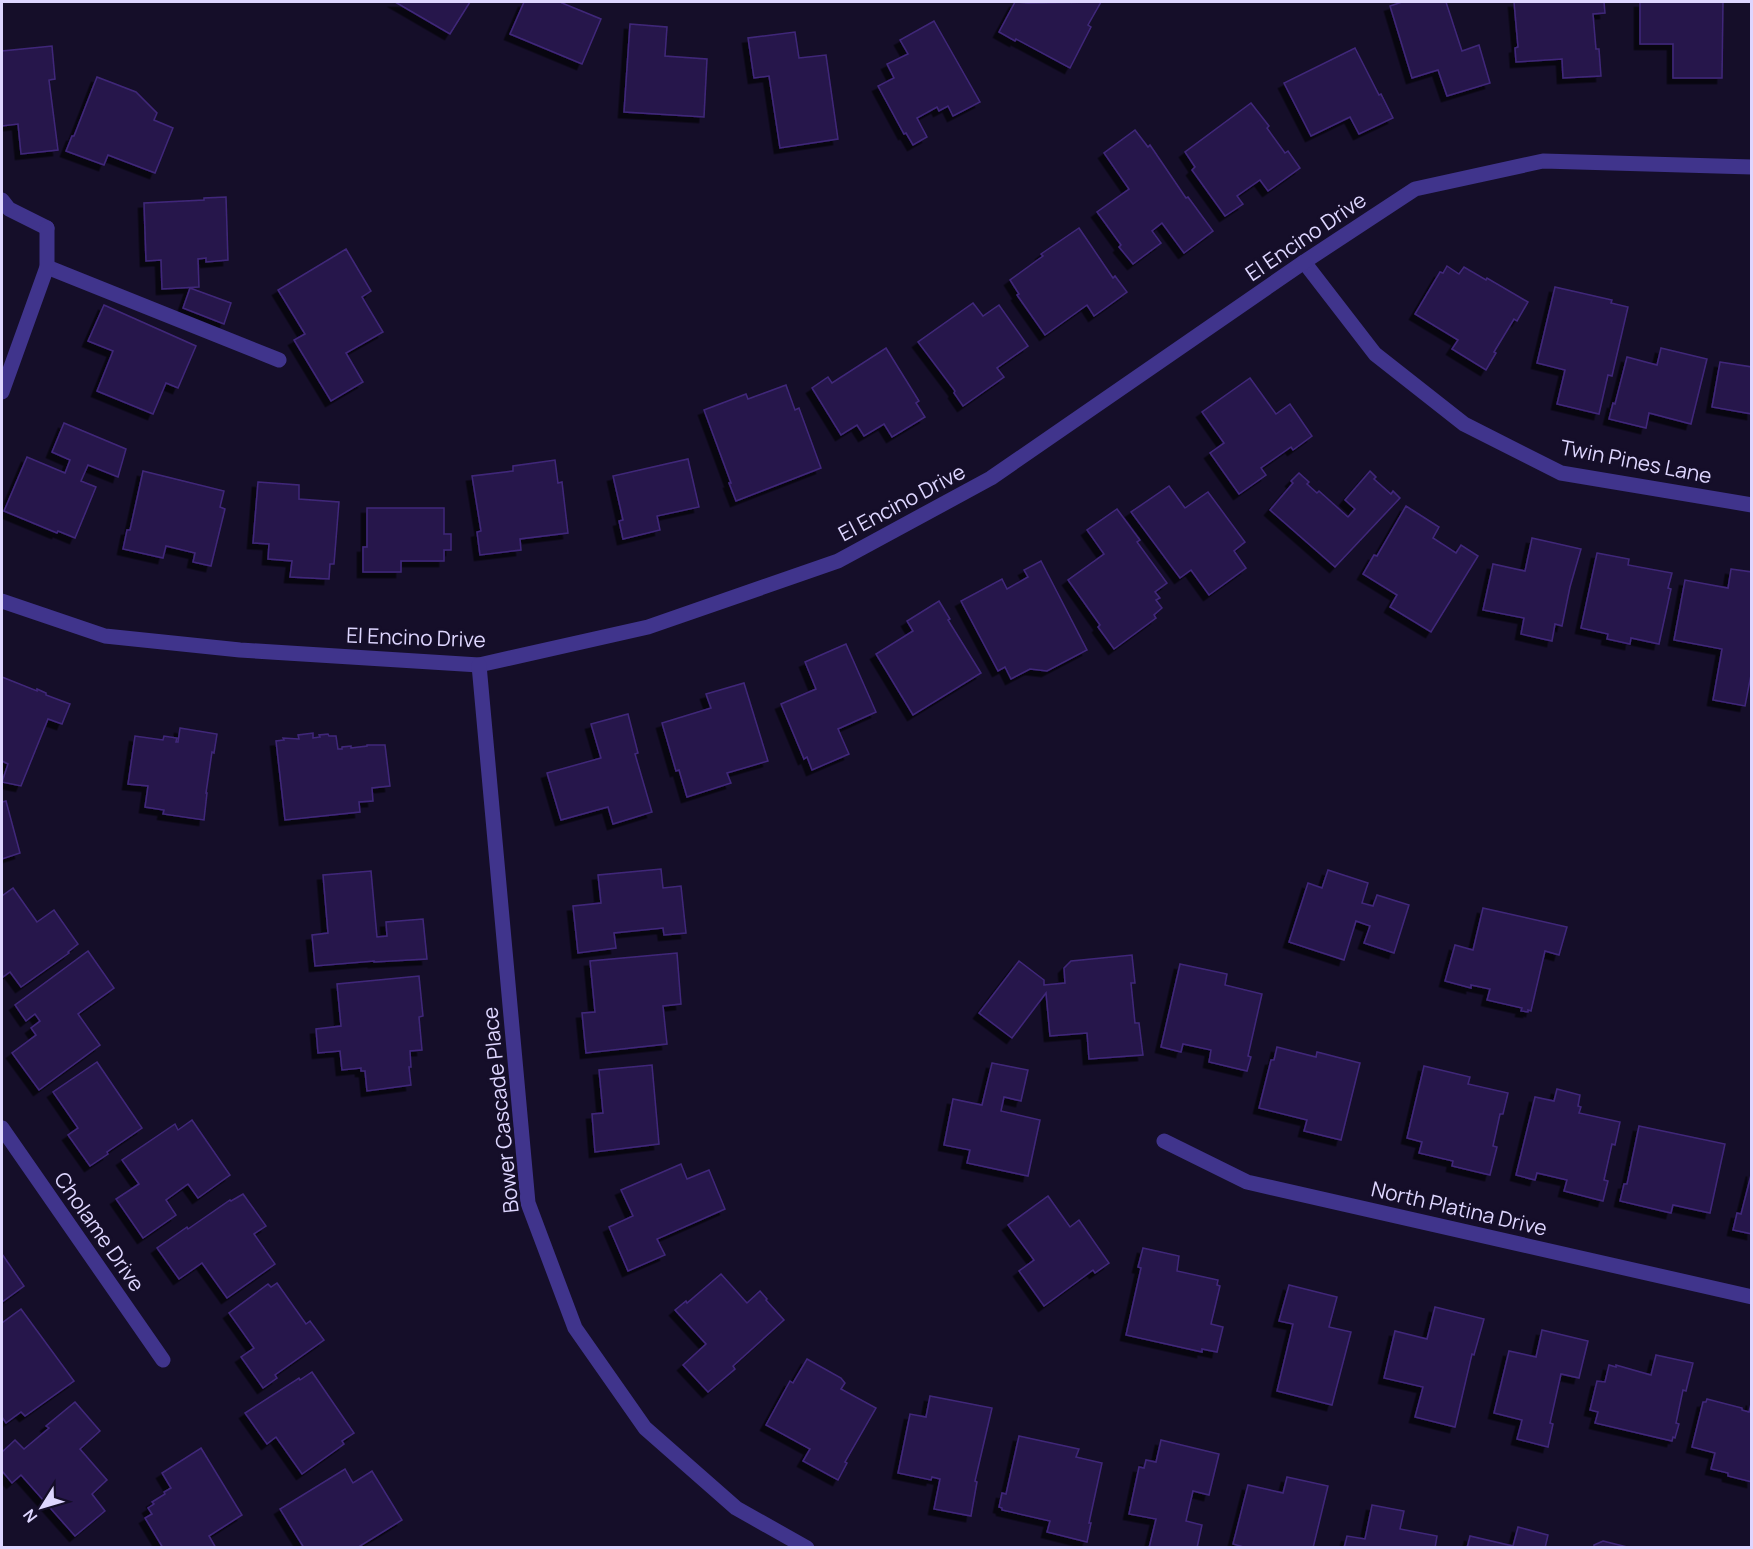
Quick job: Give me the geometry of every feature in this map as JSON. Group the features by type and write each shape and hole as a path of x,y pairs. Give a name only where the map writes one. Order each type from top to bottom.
{"street":[{"name":"El Encino Drive","path":"2,601 105,636 240,650 479,665 648,627 838,561 991,478 1304,262 1415,189 1543,161 1752,167"},
{"path":"2,200 9,209 47,228 47,267 2,392"},
{"name":"Twin Pines Lane","path":"1304,262 1375,354 1464,424 1561,473 1752,505"},
{"path":"47,267 279,360"},
{"name":"Bower Cascade Place","path":"479,665 528,1203 532,1214 575,1329 645,1428 736,1509 807,1548"},
{"name":"Cholame Drive","path":"2,1128 163,1360"},
{"name":"North Platina Drive","path":"1164,1141 1247,1182 1752,1297"}],"building":[{"path":"395,2 470,2 450,34"},
{"path":"524,2 563,2 601,19 582,64 510,34"},
{"path":"1015,2 1101,2 1088,25 1091,27 1070,68 999,32"},
{"path":"1402,2 1446,2 1462,51 1479,45 1490,83 1447,96 1438,70 1412,78 1390,6"},
{"path":"1514,2 1604,2 1605,13 1593,14 1601,76 1563,78 1562,59 1516,62 1515,48 1518,47"},
{"path":"1640,2 1723,2 1722,78 1673,78 1673,44 1640,44"},
{"path":"934,21 980,102 953,116 948,106 939,111 937,107 917,118 927,137 913,145 906,133 904,134 878,86 894,78 887,64 908,54 900,40"},
{"path":"630,24 667,27 665,56 707,59 704,117 624,112"},
{"path":"795,32 799,58 826,55 838,139 780,148 769,76 754,78 748,38"},
{"path":"52,46 55,79 49,80 58,150 21,154 18,124 2,126 2,51"},
{"path":"1355,48 1393,118 1359,134 1350,117 1311,136 1284,83"},
{"path":"97,77 136,92 157,113 154,120 173,128 155,173 108,155 104,165 66,151"},
{"path":"1251,103 1269,126 1267,128 1285,153 1288,151 1300,168 1268,191 1260,180 1237,196 1243,204 1225,216 1192,170 1195,167 1185,152"},
{"path":"1135,130 1148,147 1150,145 1186,198 1188,197 1213,231 1184,253 1162,223 1152,231 1161,243 1133,264 1119,247 1121,245 1097,212 1129,189 1104,153"},
{"path":"226,197 228,260 206,262 206,258 198,259 199,287 162,289 161,260 146,261 144,203"},
{"path":"1079,228 1113,278 1115,276 1127,292 1094,316 1087,305 1045,335 1017,295 1019,294 1010,280 1043,256 1041,254"},
{"path":"346,249 371,291 362,297 383,332 346,353 363,382 331,401 294,340 305,334 278,290"},
{"path":"1447,266 1459,274 1464,267 1528,302 1517,321 1514,319 1486,370 1452,349 1458,340 1415,314 1440,272 1443,273"},
{"path":"1555,287 1612,300 1611,303 1628,307 1612,376 1608,375 1599,414 1557,404 1565,370 1537,363"},
{"path":"190,288 231,303 224,324 183,308"},
{"path":"973,303 983,316 999,305 1028,346 997,368 1004,377 963,406 954,393 955,391 918,342"},
{"path":"104,305 196,346 178,388 166,383 153,414 97,391 113,351 88,341"},
{"path":"886,348 919,401 916,403 925,417 892,437 884,424 864,436 857,425 841,435 812,388 828,377 832,383"},
{"path":"1661,348 1707,359 1691,424 1649,413 1646,428 1609,419 1627,357 1657,365"},
{"path":"1720,362 1752,367 1752,414 1712,407"},
{"path":"1250,378 1276,414 1290,404 1312,436 1293,450 1291,447 1261,468 1266,475 1239,494 1210,453 1224,443 1202,412"},
{"path":"786,385 795,410 799,408 821,468 736,501 704,410 746,394 748,399"},
{"path":"64,423 126,449 118,477 88,465 81,481 96,487 75,538 4,511 27,457 65,473 70,460 52,452"},
{"path":"688,459 699,507 657,516 660,530 623,539 619,521 623,520 613,476"},
{"path":"555,460 558,483 562,482 568,533 520,539 521,550 480,555 477,532 481,531 472,476 513,471 513,466"},
{"path":"143,471 224,491 220,507 225,509 211,566 193,562 195,553 166,546 163,558 123,549 127,530 130,530"},
{"path":"1370,471 1376,477 1374,479 1391,494 1393,491 1400,498 1335,567 1270,510 1299,473 1317,493 1319,491 1348,517 1355,509 1345,500"},
{"path":"258,482 299,485 299,499 339,502 334,564 330,564 329,579 290,577 292,561 268,559 269,544 253,543"},
{"path":"1169,486 1185,508 1208,492 1245,542 1234,551 1246,568 1209,595 1191,570 1180,578 1131,512"},
{"path":"1406,506 1439,527 1433,538 1456,553 1461,545 1478,556 1431,632 1390,607 1397,595 1363,574 1374,555 1377,556"},
{"path":"367,508 444,508 444,534 451,534 451,550 444,550 444,561 401,561 401,572 363,572 363,547 367,547"},
{"path":"1117,509 1140,540 1137,542 1167,583 1155,592 1160,598 1156,600 1162,608 1154,615 1156,618 1114,649 1068,580 1104,554 1087,530"},
{"path":"1532,538 1581,549 1562,626 1555,624 1552,641 1521,634 1524,618 1483,610 1493,564 1525,571"},
{"path":"1597,553 1629,559 1628,565 1672,573 1668,588 1671,589 1659,644 1631,638 1630,644 1607,639 1608,634 1581,628"},
{"path":"1041,561 1087,650 1047,671 1030,669 1011,679 1005,667 998,671 961,601 1002,579 1007,589 1028,577 1024,570"},
{"path":"1731,569 1752,572 1752,670 1745,706 1713,700 1722,649 1674,640 1685,580 1728,588"},
{"path":"939,601 981,673 913,715 876,654 913,631 907,621"},
{"path":"846,644 876,712 838,729 849,754 812,770 807,757 804,759 781,704 816,689 805,662"},
{"path":"2,677 70,704 62,724 48,719 21,786 2,782 8,764 2,761"},
{"path":"744,683 768,761 727,773 731,783 687,797 679,770 676,771 662,723 711,708 706,694"},
{"path":"628,714 638,753 635,754 652,812 613,824 608,807 561,820 547,773 601,758 591,724"},
{"path":"180,728 217,734 214,753 212,752 204,820 163,814 164,810 145,807 148,786 128,784 135,736 163,740 164,736 177,738 176,742 178,742"},
{"path":"313,733 313,738 328,734 336,736 338,749 351,746 351,748 385,745 390,786 372,788 373,801 359,802 360,812 285,820 276,741 284,740 283,738 299,739 298,735"},
{"path":"6,801 20,853 2,859 2,802"},
{"path":"661,869 663,888 681,886 686,933 664,935 663,928 614,933 616,948 578,953 573,906 601,903 598,875"},
{"path":"1328,870 1368,883 1362,903 1373,906 1377,895 1409,905 1394,953 1364,943 1370,926 1356,921 1344,960 1289,942 1308,883 1322,888"},
{"path":"371,871 377,937 387,936 386,922 423,919 427,959 315,966 312,935 328,933 323,875"},
{"path":"13,888 37,922 54,910 78,944 21,987 10,972 3,977 2,974 2,896"},
{"path":"1483,908 1567,927 1559,955 1545,951 1531,1011 1521,1011 1522,1008 1487,1000 1490,989 1471,985 1471,988 1445,981 1455,945 1473,950"},
{"path":"88,951 114,988 78,1014 100,1045 39,1090 12,1053 36,1035 31,1028 40,1021 35,1014 26,1021 15,1005"},
{"path":"677,953 681,1004 663,1006 667,1044 586,1053 582,1013 595,1012 590,961"},
{"path":"1132,955 1135,983 1131,983 1135,1023 1139,1023 1143,1055 1089,1059 1087,1033 1050,1036 1046,993 1012,1038 979,1013 1019,961 1044,980 1044,985 1065,983 1064,968 1071,961"},
{"path":"1180,964 1227,974 1225,985 1262,994 1248,1056 1251,1057 1247,1071 1209,1062 1211,1050 1183,1044 1181,1052 1161,1047"},
{"path":"419,976 423,1016 419,1017 422,1050 410,1051 411,1085 367,1091 365,1071 361,1071 361,1068 342,1070 340,1051 318,1053 316,1029 341,1026 337,984"},
{"path":"1277,1047 1316,1057 1317,1052 1360,1063 1341,1140 1304,1131 1307,1120 1259,1108 1271,1060 1274,1060"},
{"path":"97,1062 142,1128 90,1166 68,1135 78,1128 53,1092"},
{"path":"992,1063 1028,1070 1021,1101 1004,1097 1001,1111 1040,1120 1028,1176 967,1163 970,1150 944,1145 953,1099 982,1105"},
{"path":"652,1065 659,1144 595,1152 592,1114 603,1113 599,1070"},
{"path":"1424,1066 1470,1077 1468,1084 1508,1093 1503,1114 1500,1114 1493,1146 1497,1147 1490,1175 1452,1166 1453,1161 1419,1153 1422,1142 1407,1138"},
{"path":"1557,1089 1580,1095 1579,1113 1620,1122 1615,1145 1612,1144 1604,1180 1608,1181 1603,1201 1564,1191 1567,1180 1537,1173 1535,1180 1516,1175 1535,1097 1554,1101"},
{"path":"192,1120 230,1175 198,1198 188,1184 166,1200 176,1215 143,1238 116,1199 139,1184 122,1160 175,1124 178,1130"},
{"path":"1639,1126 1725,1144 1710,1213 1673,1205 1671,1213 1620,1201 1624,1184 1627,1184"},
{"path":"681,1164 687,1179 709,1170 725,1209 657,1239 665,1255 628,1271 609,1227 633,1216 621,1190"},
{"path":"1752,1171 1752,1234 1733,1230 1737,1213 1741,1214"},
{"path":"243,1194 266,1226 254,1234 275,1264 227,1298 202,1263 179,1279 157,1248 230,1200"},
{"path":"1048,1196 1070,1227 1079,1220 1109,1263 1095,1273 1093,1270 1044,1306 1019,1271 1034,1260 1008,1225"},
{"path":"1143,1248 1179,1256 1177,1271 1218,1280 1217,1285 1220,1286 1211,1324 1223,1327 1217,1352 1202,1349 1202,1352 1126,1335 1141,1268 1138,1267"},
{"path":"2,1254 24,1286 2,1302"},
{"path":"721,1274 747,1303 760,1291 784,1320 733,1366 735,1369 708,1392 683,1365 706,1344 675,1310 686,1301 687,1303"},
{"path":"277,1283 306,1324 310,1321 324,1340 275,1375 277,1378 263,1388 241,1357 254,1348 229,1313 268,1284 271,1287"},
{"path":"1289,1285 1337,1297 1329,1327 1351,1332 1332,1405 1277,1391 1293,1324 1279,1321"},
{"path":"1435,1307 1484,1319 1474,1355 1472,1354 1455,1427 1415,1417 1423,1387 1384,1378 1395,1331 1427,1339"},
{"path":"21,1309 74,1381 25,1416 21,1412 6,1423 2,1417 2,1323"},
{"path":"1542,1330 1588,1341 1579,1378 1561,1374 1550,1423 1553,1424 1548,1447 1517,1439 1522,1420 1494,1413 1509,1351 1536,1357"},
{"path":"1656,1355 1693,1363 1686,1391 1683,1390 1675,1438 1673,1437 1672,1441 1595,1423 1598,1412 1590,1410 1597,1381 1605,1382 1609,1365 1651,1375"},
{"path":"807,1359 841,1378 845,1383 841,1389 876,1408 845,1462 847,1463 838,1480 803,1461 810,1449 766,1425 790,1381 793,1383"},
{"path":"312,1372 354,1433 342,1441 344,1444 302,1474 276,1437 267,1444 245,1413"},
{"path":"930,1396 992,1408 975,1481 977,1482 971,1516 934,1509 940,1479 932,1477 931,1480 898,1473 910,1414 926,1417"},
{"path":"1707,1399 1749,1412 1752,1400 1752,1482 1711,1469 1715,1453 1692,1447 1703,1402"},
{"path":"75,1402 100,1431 80,1449 107,1480 92,1494 105,1511 75,1536 21,1475 12,1483 2,1471 2,1452 15,1440 24,1449 49,1428 46,1426"},
{"path":"1019,1436 1079,1449 1076,1457 1102,1463 1087,1542 1047,1532 1050,1521 1002,1510 999,1507 1002,1493 1006,1494"},
{"path":"1161,1440 1219,1454 1209,1495 1193,1491 1186,1521 1202,1525 1197,1548 1149,1548 1156,1519 1129,1514 1139,1467 1144,1468 1146,1460 1156,1462"},
{"path":"201,1448 242,1515 209,1536 216,1548 163,1548 145,1518 152,1514 148,1508 154,1504 152,1502 171,1488 162,1473"},
{"path":"345,1469 353,1483 372,1471 402,1520 357,1548 304,1548 280,1509"},
{"path":"1287,1477 1328,1486 1313,1548 1247,1548 1233,1544 1248,1485 1283,1493"},
{"path":"1372,1505 1404,1511 1400,1529 1437,1536 1435,1548 1344,1548 1347,1536 1365,1539"},
{"path":"1518,1527 1548,1535 1545,1548 1467,1548 1470,1536 1513,1546"},
{"path":"1603,1541 1631,1548 1594,1548 1594,1545"}]}
